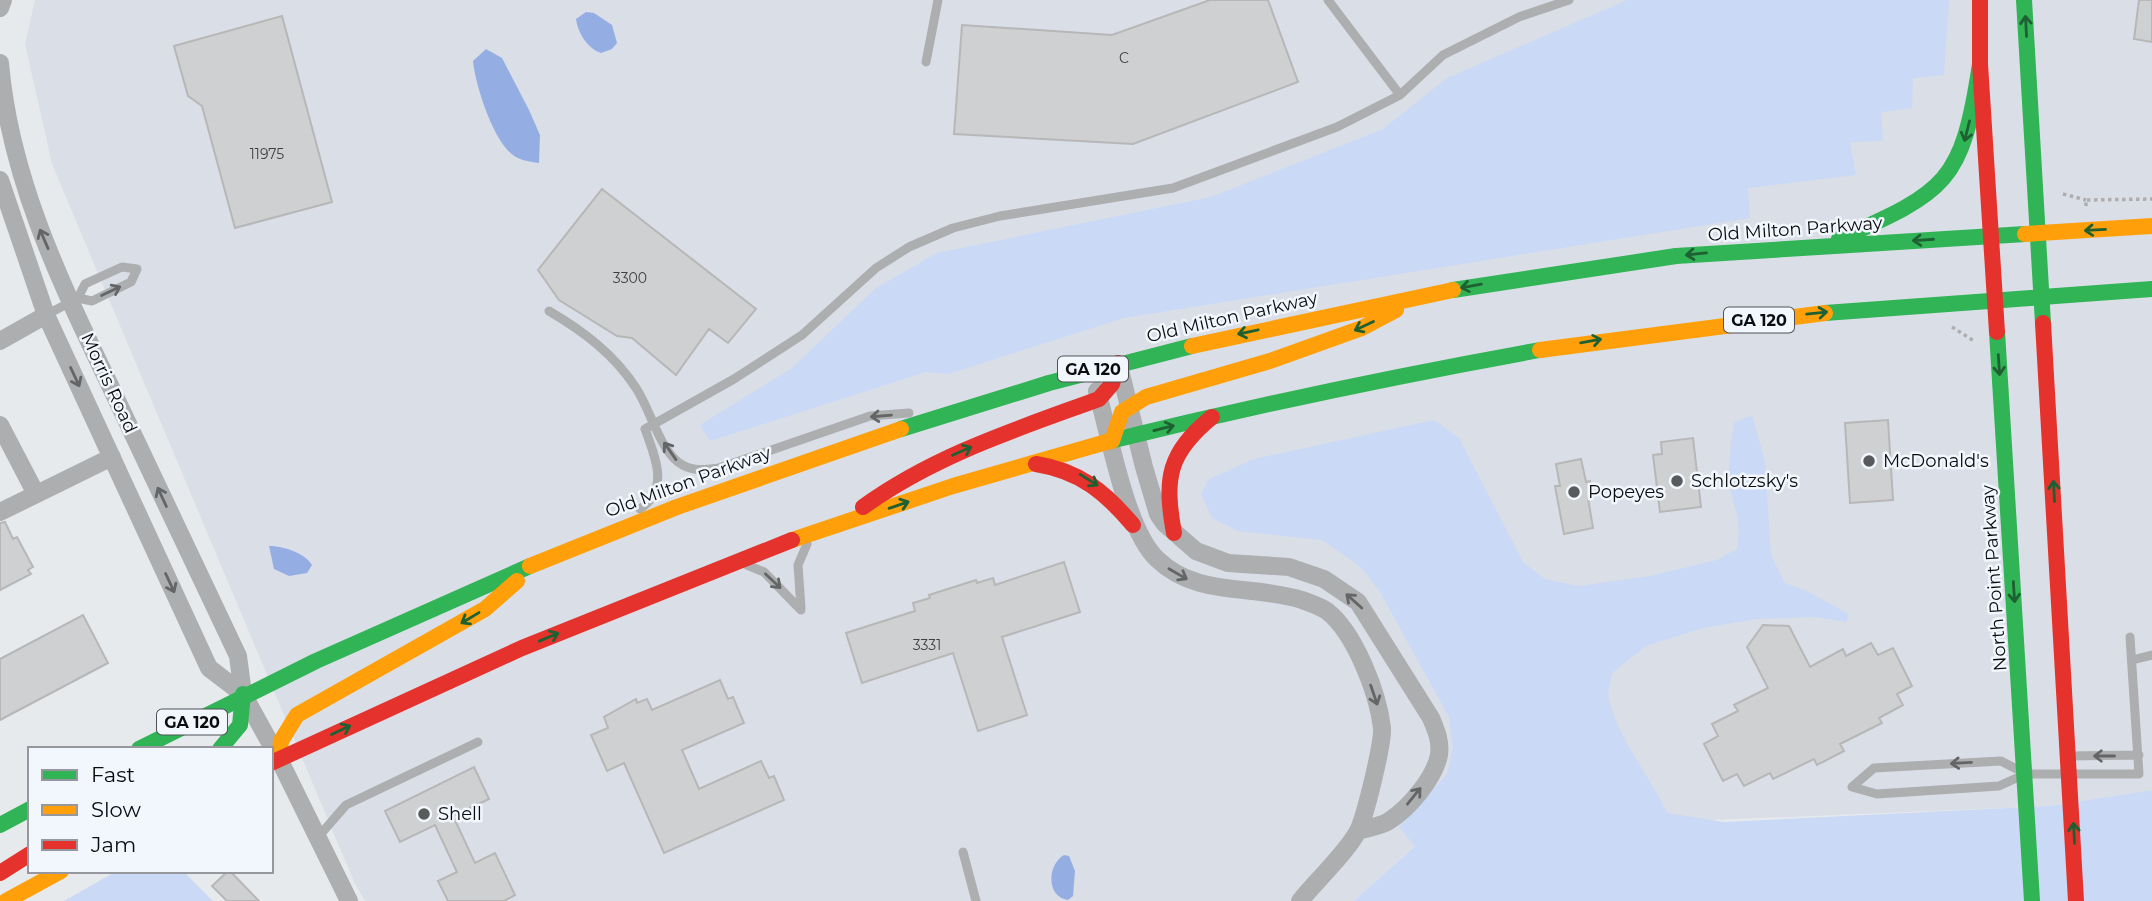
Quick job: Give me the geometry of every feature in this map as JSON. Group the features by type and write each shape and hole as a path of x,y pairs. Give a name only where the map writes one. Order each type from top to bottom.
{"main road":[{"name":"North Point Parkway","path":"1980,0 1980,64 2032,901"},
{"path":"2025,0 2076,901"},
{"path":"1824,246 1906,208 1929,194 1946,177 1960,155 1968,132 1980,64"},
{"name":"Old Milton Parkway","path":"143,747 243,694 605,533 842,446 1091,369 1424,294 1628,262 1727,251 2152,226"},
{"name":"GA 120","path":"275,761 517,650 739,561 841,524 1029,464 1215,415 1418,370 1609,338 1796,316 1996,297 2152,289"},
{"path":"1112,441 1117,421 1130,406 1164,390 1270,361 1362,328 1424,294"},
{"path":"841,524 886,489 964,450 1100,399 1112,384 1118,362"},
{"path":"1174,533 1167,488 1174,457 1183,442 1215,415"},
{"path":"1029,464 1083,475 1104,491 1133,525"},
{"path":"275,761 281,741 298,715 485,609 541,560"},
{"path":"222,747 241,728 246,713 243,694"},
{"path":"4,820 28,810"},
{"path":"0,873 28,855"},
{"path":"6,901 57,873"}],"street":[{"path":"0,8 3,0"},
{"name":"Morris Road","path":"0,63 3,99 16,159 37,223 238,656 243,694 268,747"},
{"name":"Morris Road","path":"0,180 46,315 209,668 243,694"},
{"path":"0,339 46,315"},
{"path":"1118,362 1158,514 1174,533 1196,551 1228,563 1289,568 1324,579 1358,602 1431,718 1439,736 1439,756 1412,800 1388,822 1358,831"},
{"path":"1091,369 1133,525 1157,559 1186,579 1201,585 1300,599 1325,609 1344,629 1377,698 1382,731 1377,766 1358,831 1300,901"},
{"path":"0,425 36,494"},
{"path":"0,512 112,457"},
{"name":"Morris Road","path":"275,761 319,836 349,901"}],"lane":[{"path":"926,62 938,0"},
{"path":"1328,0 1400,94"},
{"path":"605,533 648,504 658,490 659,474 645,429 802,335 876,268 920,242 953,228 1000,216 1172,188 1337,127 1400,94 1443,55 1519,16 1569,0"},
{"path":"46,315 74,300 85,284 122,267 137,269 131,282 92,301 74,300"},
{"path":"549,310 581,330 607,353 636,387 667,450 679,463 696,471 719,468 870,416 949,411"},
{"path":"739,561 764,572 801,610 798,565 810,536"},
{"path":"2026,774 1999,786 1877,794 1852,787 1874,768 2001,761 2026,774 2139,774 2130,637"},
{"path":"2132,660 2152,655"},
{"path":"319,836 346,806 478,742"},
{"path":"2069,756 2139,755"},
{"path":"963,852 976,901"}],"path":[{"path":"2063,194 2086,200 2152,199"},
{"path":"2086,200 2087,207"},
{"path":"1949,324 1974,341"}],"shaded area":[{"path":"35,0 2152,0 2152,790 2049,806 1430,832 1354,901 365,901 355,884 52,164 25,44"},
{"path":"1627,0 1949,0 1944,75 1913,78 1912,108 1881,112 1883,141 1850,142 1856,175 1748,188 1750,218 1124,318 948,374 926,372 710,441 700,425 792,368 876,288 937,253 1211,197 1383,129 1447,78"},
{"path":"1752,415 1765,461 1771,555 1785,583 1809,592 1848,614 1847,622 1815,617 1757,619 1703,628 1646,646 1612,673 1609,697 1614,715 1627,744 1667,813 1724,822 2049,806 2152,790 2152,901 1354,901 1415,846 1399,827 1447,774 1453,747 1449,717 1380,592 1361,567 1322,540 1238,531 1212,518 1201,494 1209,479 1254,459 1434,420 1459,438 1523,562 1545,579 1578,586 1650,576 1717,560 1737,549 1738,522 1729,477 1731,446 1734,423"},
{"path":"113,873 185,873 213,901 64,901"}],"water":[{"path":"586,12 594,13 612,25 617,43 612,49 601,53 591,48 584,39 576,19"},
{"path":"486,49 502,58 529,110 540,135 539,163 520,159 510,152 494,129 482,99 473,61"},
{"path":"269,546 293,551 312,565 307,573 289,576 274,569"},
{"path":"1064,855 1069,856 1075,871 1073,896 1068,900 1056,893 1051,880 1054,866"}],"building":[{"path":"1210,0 1268,0 1298,82 1133,144 954,134 962,25 1112,35"},
{"path":"2139,0 2152,0 2152,42 2134,39"},
{"path":"282,16 332,202 235,228 202,106 188,96 174,46"},
{"path":"602,189 756,309 728,343 709,329 676,375 632,338 617,336 559,300 538,270"},
{"name":"McDonald's","path":"1888,420 1893,500 1850,503 1845,423"},
{"name":"Schlotzsky's","path":"1693,438 1701,507 1660,512 1653,455 1662,454 1661,442"},
{"name":"Popeyes","path":"1581,459 1586,482 1590,481 1593,497 1588,498 1593,528 1564,534 1555,486 1560,486 1556,464"},
{"path":"5,522 13,539 17,537 33,567 28,570 31,574 0,590 0,523"},
{"path":"1064,562 1080,612 1002,637 1027,715 978,731 953,653 862,683 846,633 915,611 913,603 930,598 929,595 976,580 977,583 993,578 995,585"},
{"path":"83,615 108,663 0,720 0,659"},
{"path":"1763,625 1789,626 1810,667 1843,649 1846,656 1871,643 1878,655 1893,648 1912,686 1897,694 1903,705 1879,718 1882,723 1840,744 1844,751 1817,765 1814,759 1773,779 1770,773 1744,786 1737,774 1723,781 1704,744 1718,736 1712,724 1738,711 1734,705 1768,688 1747,647"},
{"path":"720,680 728,699 733,697 744,723 682,750 699,789 761,761 769,778 774,776 784,800 664,853 624,763 607,771 591,735 608,728 604,717 636,699 637,703 647,699 652,710"},
{"path":"474,767 489,799 453,816 475,863 495,853 515,895 504,901 448,901 438,881 457,872 435,825 400,842 385,811"},
{"path":"226,873 232,873 259,901 227,901 212,886"}],"traffic: fast":[{"path":"2024,0 2043,323"},
{"path":"1839,239 1904,208 1926,194 1943,178 1956,159 1966,135 1980,64"},
{"path":"1453,290 1676,256 2025,234"},
{"path":"1825,313 2152,289"},
{"path":"1997,332 2032,901"},
{"path":"901,429 1049,383 1192,346"},
{"path":"1110,441 1324,392 1540,350"},
{"path":"143,747 316,661 530,566"},
{"path":"222,747 240,725 243,694"},
{"path":"0,825 28,810"}],"traffic: slow":[{"path":"2025,234 2152,226"},
{"path":"1192,346 1453,290"},
{"path":"1112,441 1122,412 1146,397 1270,361 1362,328 1396,310"},
{"path":"1540,350 1825,313"},
{"path":"530,566 677,507 901,429"},
{"path":"792,540 953,486 1110,441"},
{"path":"279,759 281,741 297,715 485,609 517,581"},
{"path":"6,901 57,873"}],"traffic: jam":[{"path":"1980,0 1980,64 1997,332"},
{"path":"2043,323 2076,901"},
{"path":"863,507 919,472 948,458 1099,399 1112,384 1118,363"},
{"path":"1174,533 1170,497 1173,468 1186,443 1212,417"},
{"path":"1036,464 1066,472 1091,485 1133,525"},
{"path":"273,762 522,648 792,540"},
{"path":"0,873 28,855"}],"place":[{"name":"McDonald's","path":"1869,461"},
{"name":"Schlotzsky's","path":"1677,481"},
{"name":"Popeyes","path":"1574,492"},
{"name":"Shell","path":"424,814"}]}
